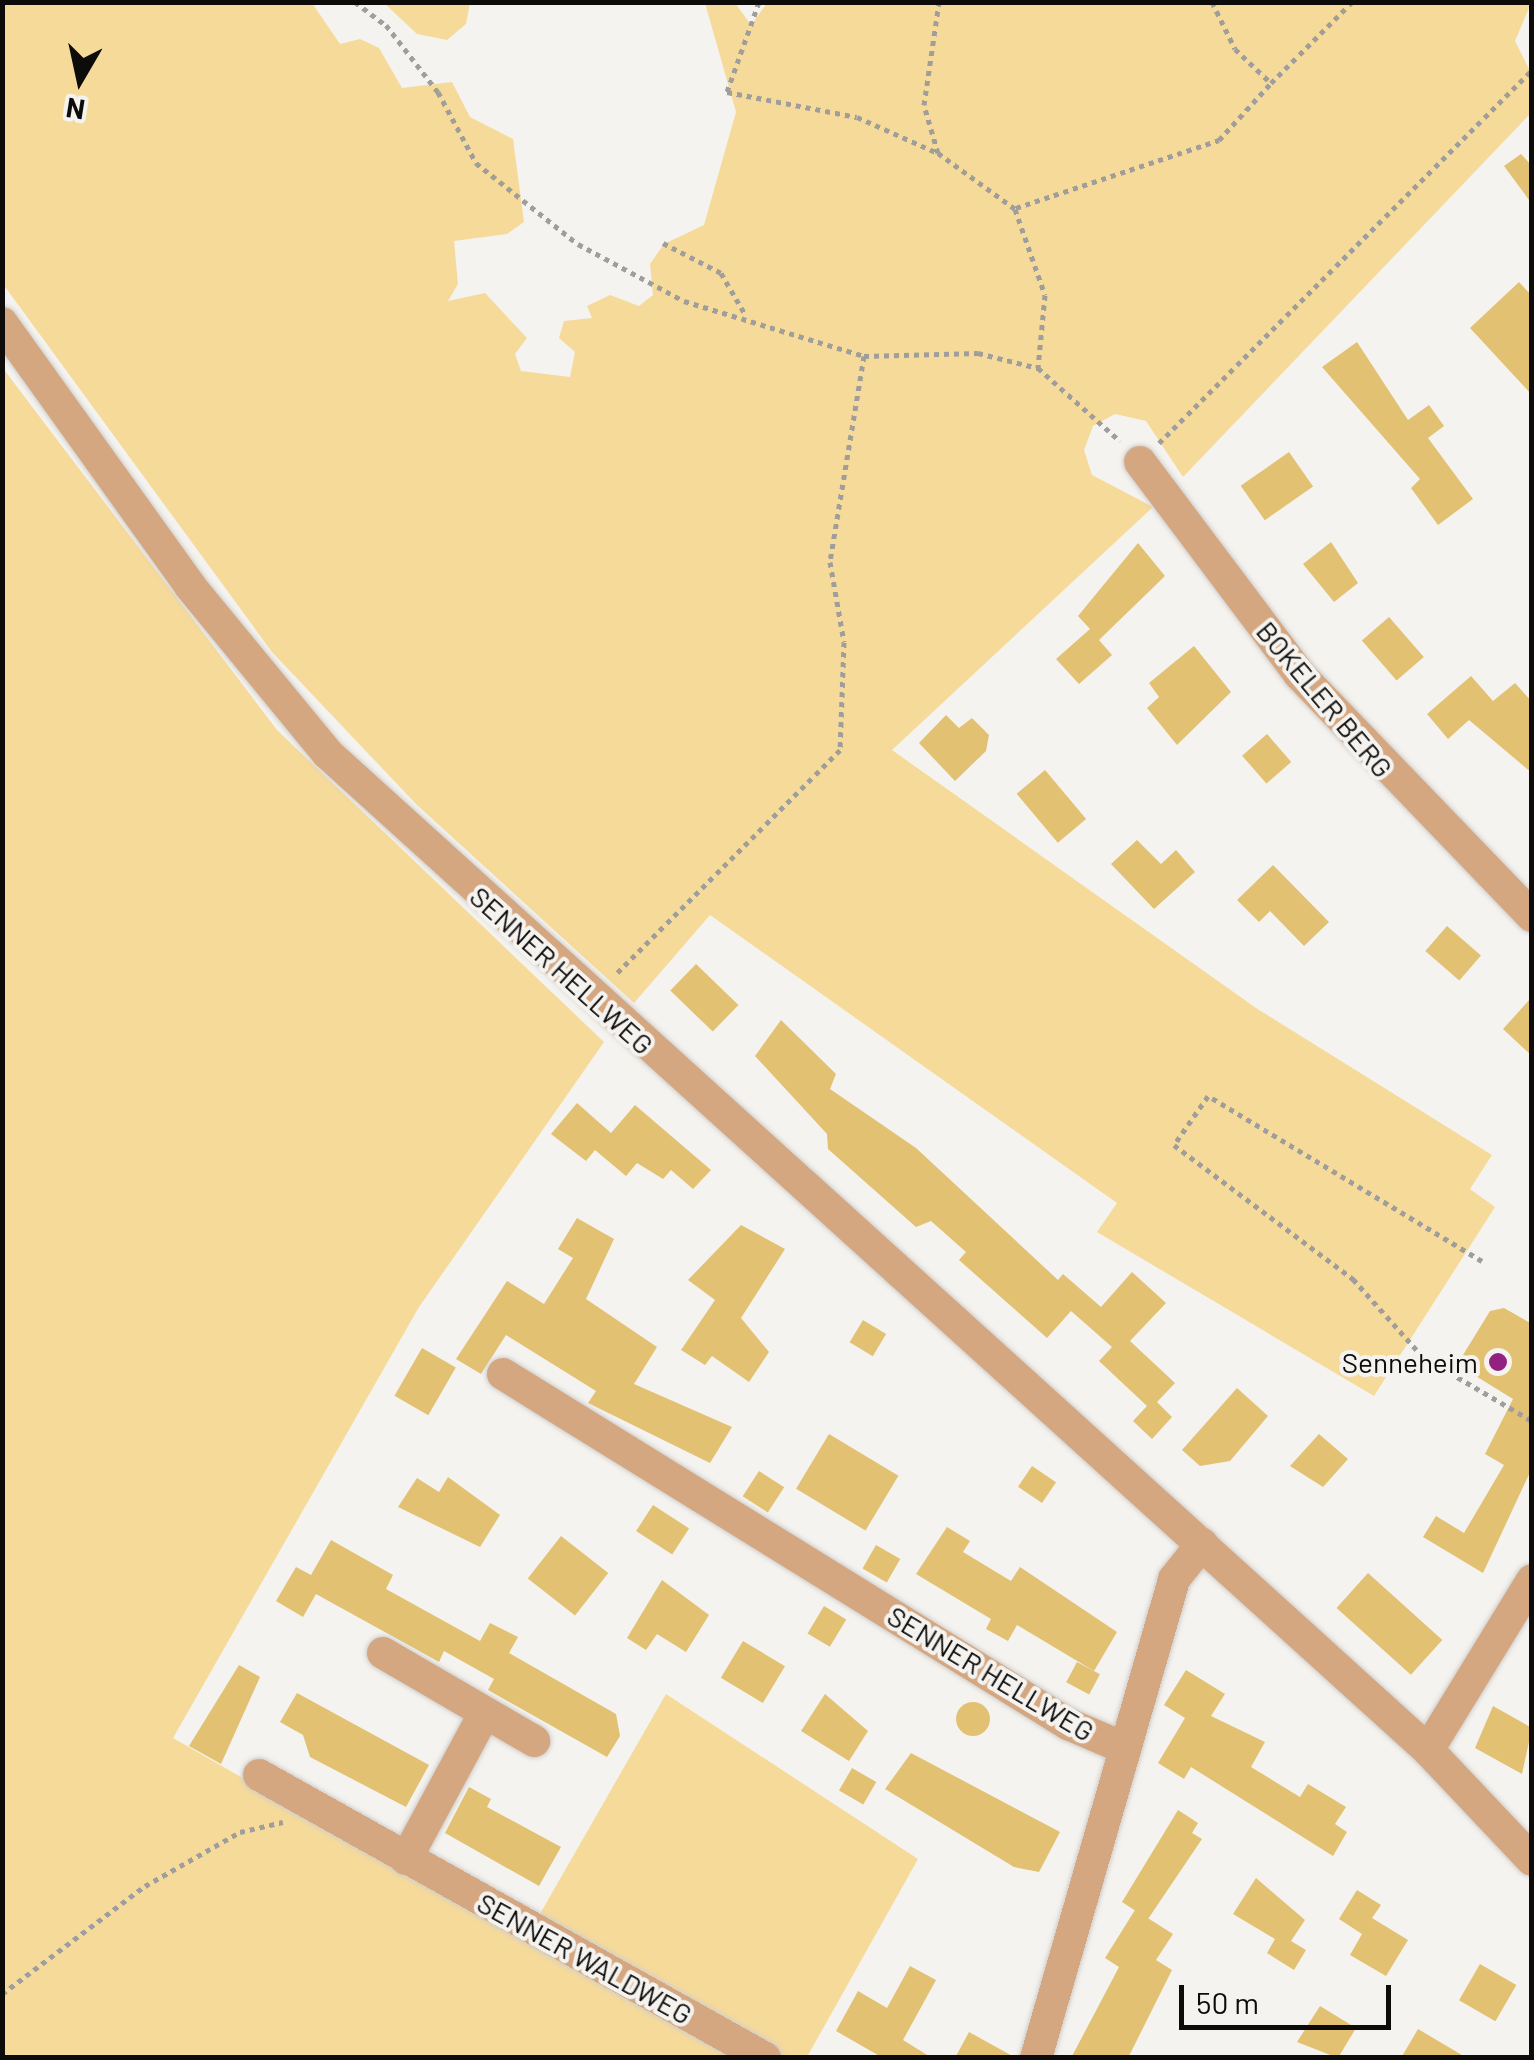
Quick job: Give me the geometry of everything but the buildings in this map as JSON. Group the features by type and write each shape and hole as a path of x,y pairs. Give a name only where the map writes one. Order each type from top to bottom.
{"street":[{"name":"SENNER HELLWEG","path":"2,322 190,586 327,753 1428,1750 1532,1860"},
{"name":"BOKELER BERG","path":"1140,462 1300,674 1532,916"},
{"name":"SENNER HELLWEG","path":"503,1374 1068,1724 1124,1748"},
{"name":"SENNER HELLWEG","path":"1036,2058 1174,1579 1202,1544"},
{"path":"1428,1750 1532,1580"},
{"path":"383,1653 534,1741"},
{"path":"406,1859 484,1714"},
{"name":"SENNER WALDWEG","path":"259,1775 765,2058"}],"path":[{"path":"355,2 386,25 438,92 476,163 578,244 684,302 745,314 864,356 978,353 1038,368 1140,462 1532,70"},
{"path":"759,2 727,92 857,116 938,153 1015,209 1045,296 1038,368"},
{"path":"938,153 924,105 939,2"},
{"path":"1212,2 1234,49 1271,82"},
{"path":"1015,209 1219,140 1352,2"},
{"path":"663,243 721,273 745,314"},
{"path":"595,997 840,750 844,642 830,562 864,356"},
{"path":"1482,1262 1208,1096 1174,1145 1352,1279 1423,1357 1532,1421"},
{"path":"2,1994 208,1850 324,1812"}],"shaded area":[{"path":"3,3 312,3 340,44 360,39 379,48 402,88 452,82 470,117 513,139 524,222 507,234 454,241 458,284 448,301 485,293 527,338 515,354 521,371 570,377 575,352 559,338 564,321 592,318 587,306 610,295 639,306 653,295 650,264 664,244 704,225 736,112 705,3 735,3 751,25 767,3 1531,3 1515,41 1531,73 1531,113 1183,477 1146,421 1115,414 1093,426 1084,450 1092,475 1153,507 892,750 1256,1008 1492,1155 1470,1189 1495,1207 1374,1396 1097,1232 1117,1203 710,915 634,1003 416,804 272,652 3,284"},
{"path":"384,3 470,3 466,24 447,40 417,34"},
{"path":"2,367 277,730 604,1042 419,1307 173,1738 525,1940 666,1694 918,1859 807,2057 3,2057"}],"place":[{"name":"Senneheim","path":"1498,1362"}]}
